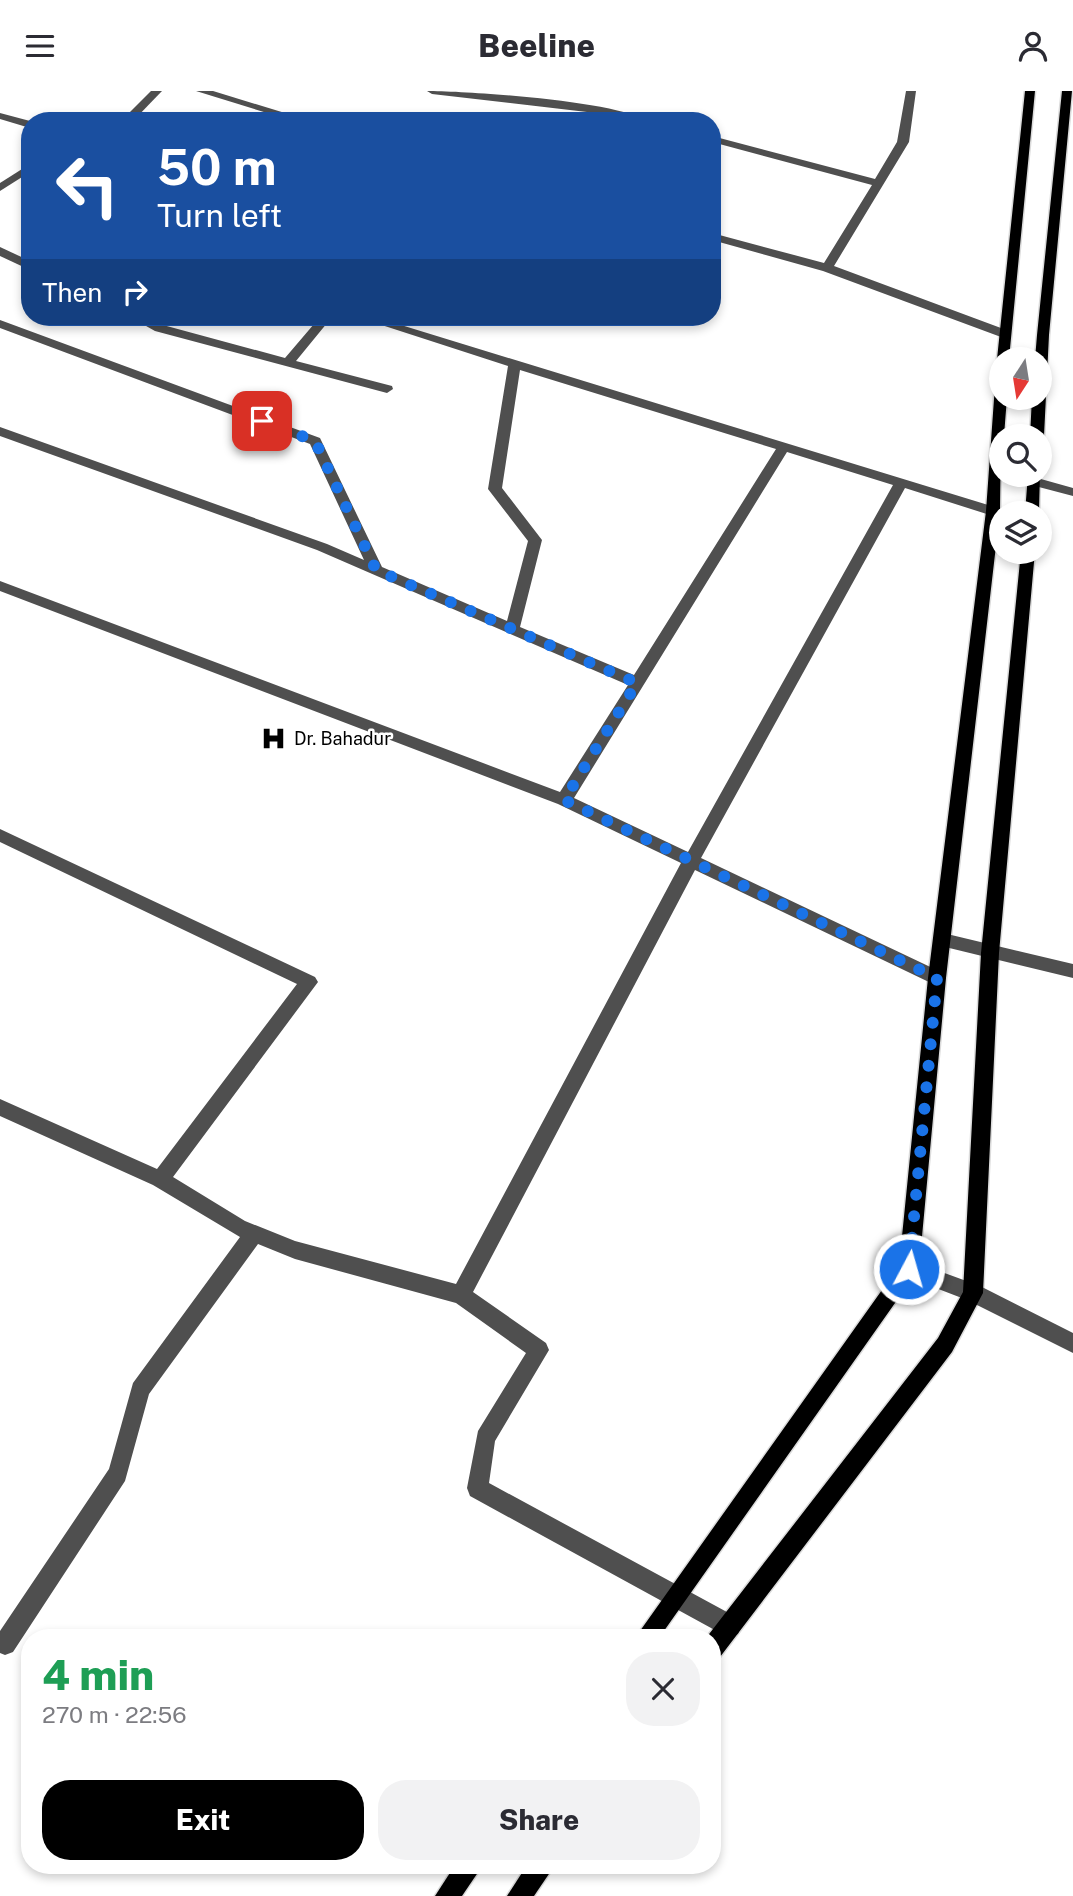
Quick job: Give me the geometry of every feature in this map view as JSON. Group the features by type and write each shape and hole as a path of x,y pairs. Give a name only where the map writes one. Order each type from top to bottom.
{"main road":[{"path":"1004,347 1030,91"},
{"path":"1042,347 1067,91"},
{"path":"653,1629 909,1269 937,978 989,545"},
{"path":"721,1638 945,1345 973,1293 990,953 1027,564"},
{"path":"447,1896 464,1874"},
{"path":"519,1896 536,1874"}],"street":[{"path":"135,112 157,91"},
{"path":"201,91 274,112"},
{"path":"432,91 609,112"},
{"path":"827,268 903,142 911,91"},
{"path":"0,116 21,122"},
{"path":"721,141 879,183"},
{"path":"0,188 21,173"},
{"path":"721,239 827,268 1005,334"},
{"path":"0,251 21,262"},
{"path":"0,324 315,441 376,570"},
{"path":"155,326 387,389"},
{"path":"287,363 318,326"},
{"path":"392,326 989,510"},
{"path":"512,629 535,540 495,489 515,364"},
{"path":"0,431 322,547 637,683"},
{"path":"564,800 784,446"},
{"path":"461,1294 691,862 901,483"},
{"path":"1052,484 1073,492"},
{"path":"0,586 564,800 937,978"},
{"path":"0,835 309,982 160,1179"},
{"path":"943,940 1073,971"},
{"path":"0,1107 160,1179 237,1227 254,1234 295,1250 461,1294 539,1350 485,1438 478,1488 730,1626"},
{"path":"0,1642 5,1644 118,1474 141,1390 254,1234"},
{"path":"909,1269 973,1293 1073,1343"}],"place":[{"name":"Dr. Bahadur","path":"274,738"}],"route":[{"path":"262,421 315,441 376,570 637,683 564,800 937,978 909,1269"}]}
